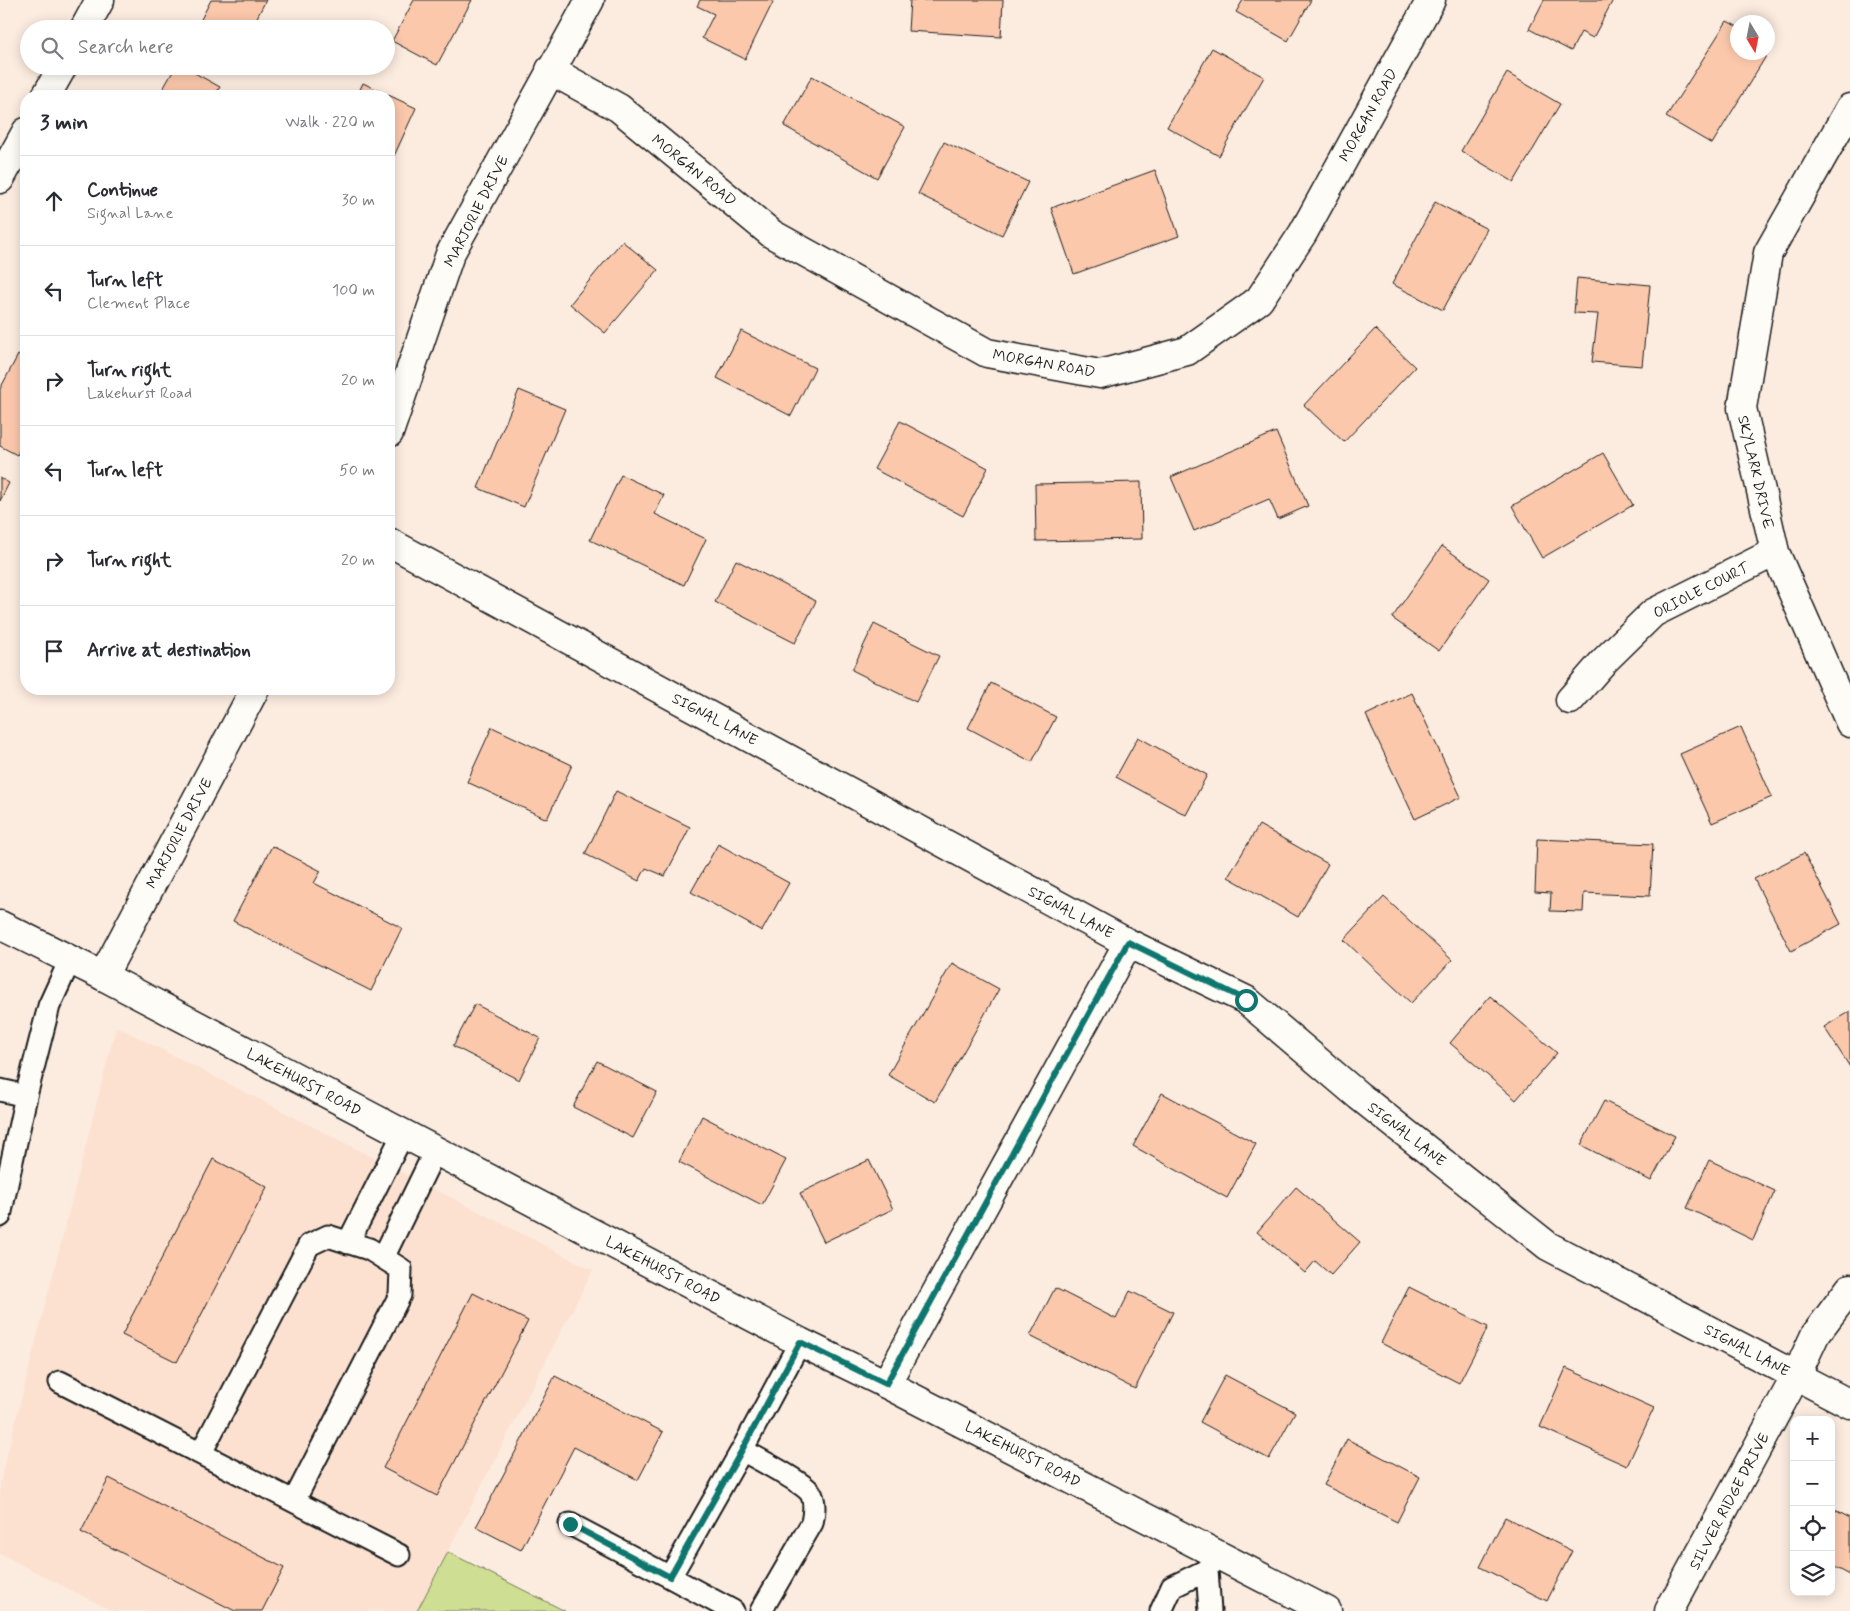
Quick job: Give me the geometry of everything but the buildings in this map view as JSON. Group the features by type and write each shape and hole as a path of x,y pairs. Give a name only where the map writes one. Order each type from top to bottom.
{"street":[{"name":"MARJORIE DRIVE","path":"395,415 450,254 590,0"},
{"name":"MORGAN ROAD","path":"550,70 619,108 772,234 987,353 1100,374 1187,351 1259,300 1303,233 1431,0"},
{"path":"49,90 58,75"},
{"name":"SKYLARK DRIVE","path":"1850,108 1768,253 1742,408 1775,552 1850,723"},
{"path":"0,179 20,143"},
{"name":"SIGNAL LANE","path":"395,545 1128,942 1246,1000 1358,1096 1548,1246 1850,1404"},
{"name":"ORIOLE COURT","path":"1570,700 1604,661 1652,613 1775,552"},
{"name":"MARJORIE DRIVE","path":"103,976 252,695"},
{"name":"LAKEHURST ROAD","path":"0,926 103,976 800,1342 886,1384 1211,1562 1327,1611"},
{"path":"886,1384 1128,942"},
{"name":"SILVER RIDGE DRIVE","path":"1669,1611 1796,1376 1814,1335 1850,1288"}],"lane":[{"path":"0,1216 26,1096 49,1006 70,960"},
{"path":"0,1090 26,1096"},
{"path":"348,1243 403,1134"},
{"path":"384,1258 435,1151"},
{"path":"201,1453 309,1245 328,1236 369,1249 401,1269 400,1296 294,1501"},
{"path":"670,1577 742,1450 800,1342"},
{"path":"60,1382 399,1555"},
{"path":"742,1450 794,1480 810,1492 815,1507 812,1523 761,1611"},
{"path":"570,1524 733,1611"},
{"path":"1160,1611 1172,1587 1211,1562"},
{"path":"1210,1611 1211,1562"}],"shaded area":[{"path":"116,1026 593,1270 417,1611 112,1611 0,1554 0,1482"}],"green space":[{"path":"448,1552 565,1611 417,1611"}],"route":[{"path":"570,1524 670,1577 742,1450 800,1342 886,1384 1128,942 1246,1000"}]}
